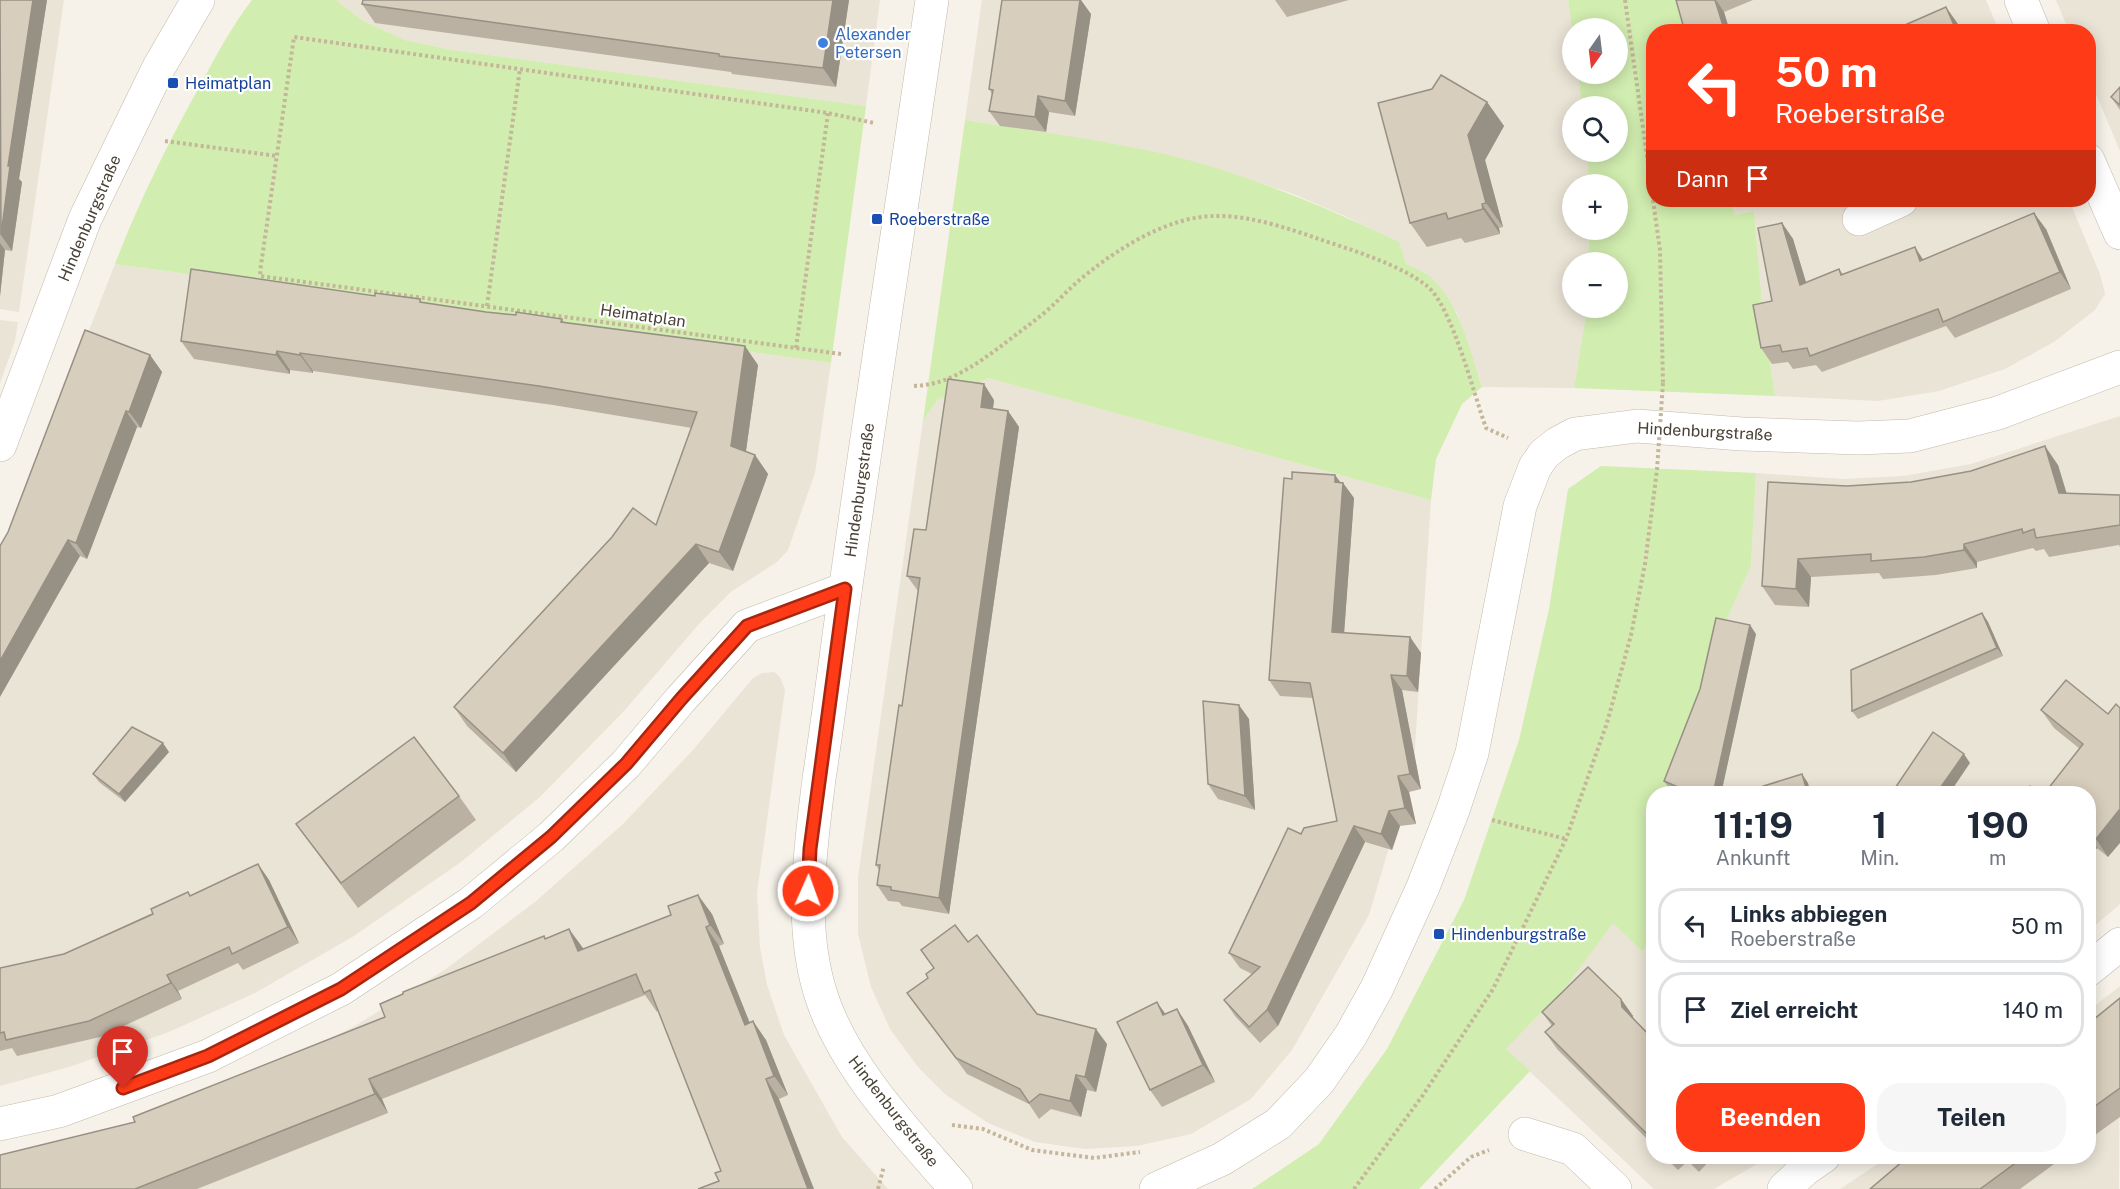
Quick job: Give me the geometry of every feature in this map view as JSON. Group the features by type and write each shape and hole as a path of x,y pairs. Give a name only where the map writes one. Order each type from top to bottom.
{"street":[{"name":"Hindenburgstraße","path":"0,445 85,219 159,67 198,0"},
{"name":"Hindenburgstraße","path":"932,0 845,589 810,849 807,912 813,960 823,1001 849,1055 896,1119 956,1189"},
{"path":"2021,0 2031,24"},
{"path":"2096,178 2120,233"},
{"path":"1859,219 1886,207"},
{"name":"Hindenburgstraße","path":"1156,1189 1222,1159 1278,1124 1319,1081 1351,1035 1377,988 1409,920 1453,810 1472,753 1520,506 1535,466 1545,454 1558,443 1575,434 1637,426 1742,434 1858,438 1910,436 1998,413 2120,367"},
{"path":"0,1124 59,1111 208,1056 341,989 471,903 551,837 626,764 747,626 845,589"},
{"path":"2096,963 2120,944"},
{"path":"1525,1134 1573,1149 1615,1189"},
{"path":"1784,1189 1813,1164"}],"path":[{"path":"1625,0 1646,149"},
{"name":"Heimatplan","path":"913,128 862,122 828,113 294,36 260,276 796,348 876,373 930,385 953,378 991,354 1044,313 1114,253 1160,229 1188,219 1217,216 1250,219 1322,240 1408,274 1430,288 1447,314 1486,428 1545,454"},
{"path":"487,306 520,69"},
{"path":"796,348 828,113"},
{"path":"176,142 277,156"},
{"path":"1354,1189 1423,1095 1493,989 1566,839 1607,723 1631,635 1645,564 1657,470 1663,383 1660,250 1654,207"},
{"path":"1453,810 1566,839"},
{"path":"896,1119 983,1129 1032,1150 1094,1158 1149,1150"},
{"path":"1435,1189 1471,1157 1525,1134"}],"shaded area":[{"path":"0,0 64,0 19,312 0,309"},
{"path":"336,0 880,0 866,106 452,50 405,40 363,21"},
{"path":"982,0 1568,0 1570,18 1562,18 1562,84 1579,84 1581,96 1562,96 1562,162 1589,162 1590,169 1590,174 1562,174 1562,240 1589,240 1588,252 1562,252 1562,318 1585,318 1574,388 1482,387 1457,313 1426,273 1406,264 1398,242 1347,217 1291,193 1198,163 1113,144 965,120"},
{"path":"1676,0 1986,0 1996,24 1683,24"},
{"path":"2056,0 2120,0 2120,151 2096,94 2096,24 2066,24"},
{"path":"1733,207 2072,207 2100,274 2105,294 2095,310 2054,342 2005,369 1939,391 1878,401 1775,396 1763,315 1754,211 1735,215"},
{"path":"115,264 831,363 815,473 788,550 777,562 732,591 699,624 624,711 540,797 461,862 354,936 255,993 169,1032 69,1067 0,1086 0,558"},
{"path":"0,320 18,322 15,341 0,383"},
{"path":"988,378 1431,500 1414,763 1369,915 1292,1050 1251,1099 1191,1134 1137,1146 1085,1149 1035,1142 988,1123 946,1095 918,1067 890,1029 871,987 858,934 858,877 923,421 938,399 964,391"},
{"path":"2120,416 2120,904 2096,925 2096,786 1672,786 1697,721 1725,623 1751,566 1756,473 1844,479 1903,476 1971,464"},
{"path":"774,672 780,677 785,690 757,893 760,947 767,985 784,1035 842,1137 888,1189 0,1189 140,1124 243,1083 355,1026 446,969 535,902 622,825 693,750 753,678 762,673"},
{"path":"1613,922 1643,952 1646,944 1646,1164 1757,1164 1714,1189 1654,1189 1506,1049 1566,987"},
{"path":"2120,986 2119,1189 1840,1189 1878,1164 2096,1164 2096,1005"}],"green space":[{"path":"252,0 336,0 363,21 405,40 452,50 866,106 831,363 115,264 144,194 178,126 225,40"},
{"path":"1568,0 1676,0 1683,24 1646,24 1646,207 1733,207 1735,215 1754,211 1763,315 1775,396 1574,388 1585,318 1628,318 1628,252 1588,252 1589,240 1628,240 1628,174 1588,174 1588,162 1628,162 1628,96 1581,96 1579,84 1628,84 1628,18 1570,18"},
{"path":"965,120 1112,144 1199,163 1301,198 1399,242 1406,264 1427,274 1448,298 1462,326 1482,387 1462,404 1436,459 1431,500 988,378 964,391 938,399 923,421"},
{"path":"1601,466 1756,473 1751,566 1725,623 1697,721 1671,786 1646,786 1646,944 1643,952 1613,923 1566,987 1506,1049 1530,1071 1419,1189 1252,1189 1319,1144 1387,1049 1464,900 1519,740 1549,609 1568,489"}],"building":[{"path":"0,0 33,0 8,166 10,166 1,235"},
{"path":"363,0 833,0 823,68 719,56 719,54 362,4"},
{"path":"1002,0 1080,0 1065,101 1038,96 1035,117 989,111 993,90 989,89"},
{"path":"1676,0 1715,0 1722,24 1683,24"},
{"path":"1946,7 1953,24 1907,24"},
{"path":"1441,75 1487,102 1468,135 1486,203 1482,204 1483,209 1448,219 1446,213 1410,223 1378,103 1432,89"},
{"path":"2120,87 2120,105 2111,97"},
{"path":"2034,213 2060,272 1943,322 1938,309 1810,356 1807,348 1782,352 1780,345 1761,348 1753,305 1772,301 1758,228 1782,223 1800,285 1839,269 1841,275 1915,247 1920,261"},
{"path":"191,269 375,296 375,293 420,299 420,302 486,312 516,315 516,312 562,319 561,322 745,346 731,446 755,455 719,552 696,544 503,753 454,707 612,537 633,508 656,525 697,412 539,386 300,353 300,355 277,351 276,355 181,341"},
{"path":"85,330 150,355 129,412 126,411 76,543 68,540 0,661 0,546 8,532"},
{"path":"948,379 984,384 981,407 1008,411 939,898 891,890 891,887 877,885 880,865 876,865 920,578 907,576 914,529 926,530"},
{"path":"2045,446 2059,493 2120,495 2120,525 2036,538 2034,529 2023,533 2022,529 1964,544 1964,550 1924,557 1871,561 1871,554 1798,559 1796,589 1762,586 1768,482 1847,486 1911,482 1971,471"},
{"path":"1292,472 1335,475 1335,482 1343,483 1332,632 1410,637 1407,676 1391,675 1410,774 1398,776 1405,808 1389,811 1381,834 1354,826 1267,1010 1249,1027 1224,1000 1260,967 1229,953 1288,828 1301,834 1304,828 1337,821 1310,683 1269,680 1284,478 1292,479"},
{"path":"1982,613 1997,648 1852,711 1851,670"},
{"path":"1716,618 1750,625 1715,786 1676,786 1664,781 1700,689"},
{"path":"2066,680 2108,714 2116,704 2120,708 2120,809 2096,839 2096,786 2050,786 2083,744 2041,710"},
{"path":"1203,701 1239,705 1245,796 1208,784"},
{"path":"132,727 163,743 119,794 93,774"},
{"path":"1933,732 1964,754 1942,786 1896,786"},
{"path":"414,737 459,796 341,883 296,824"},
{"path":"1802,774 1806,786 1764,786"},
{"path":"258,864 288,927 232,954 229,947 167,975 171,983 89,1021 6,1040 4,1032 0,1033 0,968 64,954 153,914 151,909 188,892 190,896"},
{"path":"698,895 710,925 706,927 745,1025 753,1021 774,1076 766,1079 808,1189 698,1189 719,1181 715,1173 721,1171 650,990 644,993 636,974 369,1079 375,1094 135,1189 0,1189 0,1155 135,1122 133,1117 385,1017 380,1004 403,992 544,936 545,939 569,929 578,951 671,915 668,906"},
{"path":"955,925 968,942 977,935 1037,1014 1096,1029 1085,1077 1076,1075 1070,1101 1040,1094 1029,1103 1020,1089 956,1058 907,993 928,978 926,974 934,968 921,950"},
{"path":"1588,967 1621,999 1622,1007 1646,1032 1646,1133 1545,1032 1554,1024 1542,1012"},
{"path":"2120,998 2120,1088 2096,1105 2096,1018"},
{"path":"1157,1002 1163,1015 1177,1009 1203,1065 1150,1090 1117,1022"},
{"path":"1900,1164 2014,1164 1980,1189 1870,1189"}],"place":[{"name":"Alexander Petersen","path":"823,43"},
{"name":"Heimatplan","path":"173,83"},
{"name":"Roeberstraße","path":"877,219"},
{"name":"Hindenburgstraße","path":"1439,934"}],"route":[{"path":"123,1088 208,1056 341,989 471,903 551,837 626,764 747,626 845,589 810,849 808,891"}]}
